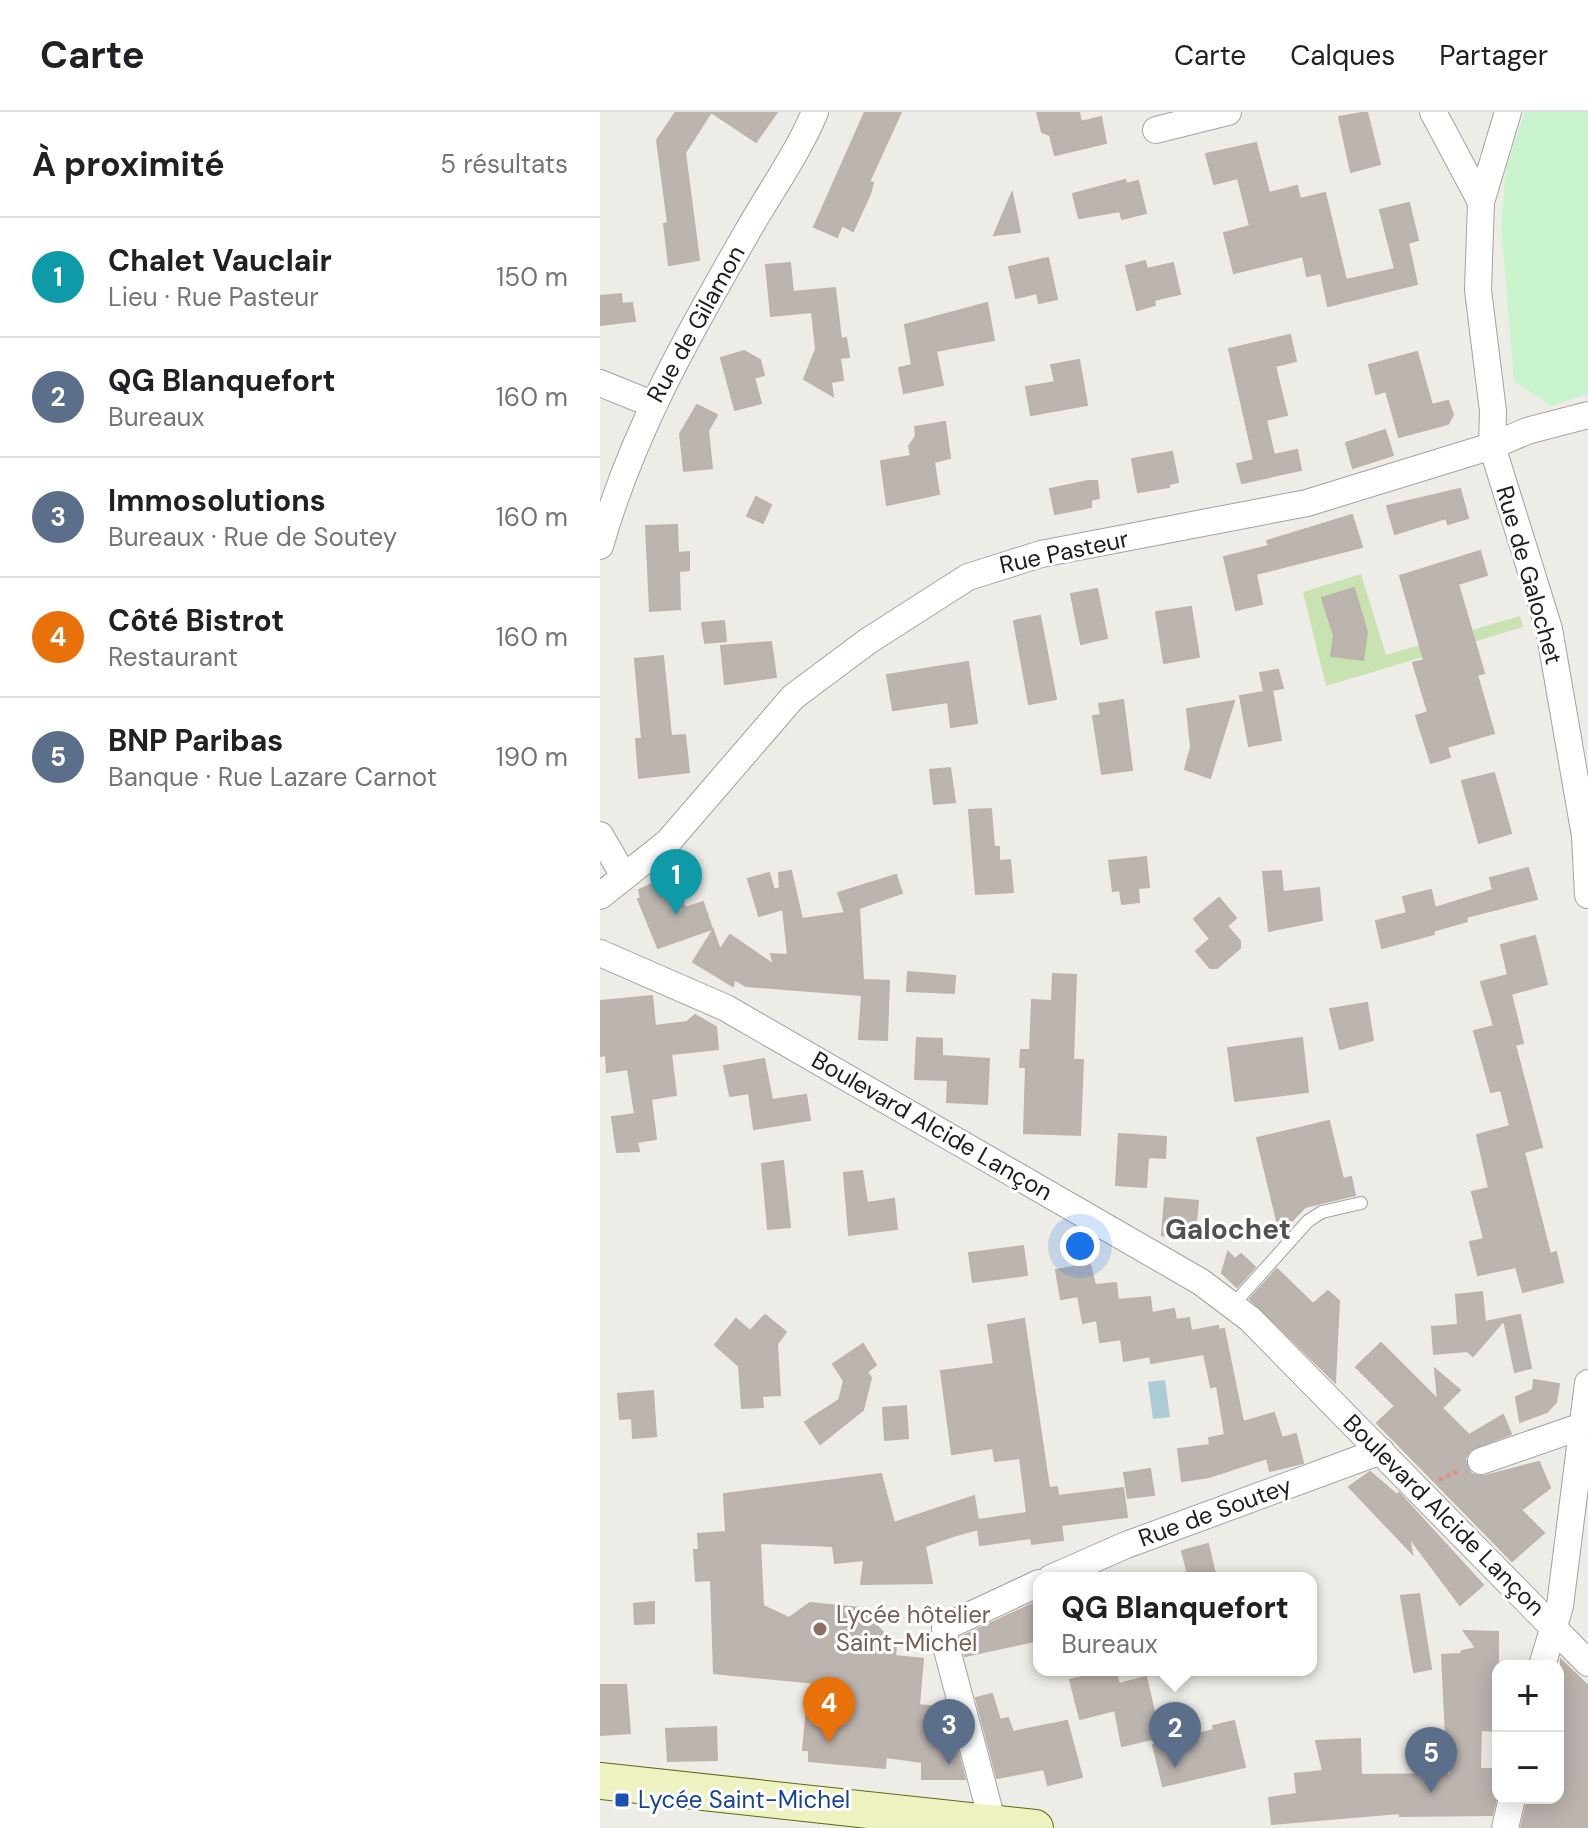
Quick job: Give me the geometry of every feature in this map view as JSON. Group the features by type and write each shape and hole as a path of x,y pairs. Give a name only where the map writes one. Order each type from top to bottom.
{"main road":[{"path":"600,1781 993,1826 1035,1828"}],"street":[{"name":"Rue de Gilamon","path":"600,546 617,484 652,404 815,112"},
{"path":"1156,130 1228,112"},
{"path":"1433,112 1481,202"},
{"name":"Rue de Galochet","path":"1508,112 1481,202 1478,290 1493,411 1492,446 1549,629 1586,834 1588,895"},
{"path":"600,383 652,404"},
{"name":"Rue Pasteur","path":"600,896 668,842 793,697 868,641 968,577 1041,554 1307,503 1492,446 1527,431 1588,415"},
{"path":"600,835 624,876"},
{"name":"Boulevard Alcide Lançon","path":"600,953 726,1008 1201,1282 1250,1319 1588,1663"},
{"path":"1544,1660 1560,1606 1586,1425 1588,1383"},
{"path":"1481,1461 1586,1425"},
{"name":"Rue de Soutey","path":"1065,1572 1126,1545 1381,1451"},
{"path":"993,1826 945,1642 945,1627 1033,1586"},
{"path":"1505,1828 1511,1804"}],"lane":[{"path":"1232,1306 1308,1221 1322,1212 1361,1203"}],"path":[{"path":"1423,1494 1432,1483 1481,1461"}],"green space":[{"path":"1525,112 1588,112 1588,394 1551,406 1514,381 1501,226 1506,168"},
{"path":"1361,574 1386,655 1520,616 1523,627 1326,686 1303,592"}],"water":[{"path":"1165,1380 1170,1417 1153,1419 1148,1382"}],"building":[{"path":"676,112 711,112 685,153 699,260 669,265 664,224 668,223 657,140"},
{"path":"711,112 777,112 756,142"},
{"path":"865,112 901,112 869,182 873,183 870,194 853,231 842,225 837,237 814,227"},
{"path":"1037,112 1079,112 1081,122 1101,117 1106,143 1055,155 1050,135 1042,132"},
{"path":"1367,112 1380,164 1351,172 1339,117"},
{"path":"1256,143 1269,193 1297,186 1300,199 1325,193 1346,280 1395,269 1380,210 1409,203 1418,240 1408,243 1417,284 1328,306 1321,273 1307,276 1303,256 1234,273 1224,233 1250,226 1238,178 1214,184 1206,154"},
{"path":"1125,180 1126,184 1138,181 1146,213 1122,219 1120,211 1079,218 1073,194"},
{"path":"1012,193 1020,232 994,235"},
{"path":"1048,258 1057,299 1039,303 1037,293 1016,298 1009,267"},
{"path":"1145,261 1147,269 1173,263 1180,294 1154,300 1155,305 1137,310 1126,266"},
{"path":"790,263 793,292 835,288 841,339 846,338 849,357 840,358 843,380 831,382 833,396 804,379 816,349 812,312 771,316 766,265"},
{"path":"621,294 622,304 632,303 635,321 600,325 600,296"},
{"path":"987,303 994,340 936,351 943,385 904,393 899,368 912,365 905,325"},
{"path":"1290,335 1296,361 1275,366 1287,415 1266,420 1274,455 1297,450 1301,470 1242,483 1237,464 1254,460 1229,349"},
{"path":"744,351 760,360 764,375 754,378 761,403 735,410 721,358"},
{"path":"1417,352 1432,405 1448,401 1453,415 1448,424 1399,437 1386,391 1376,394 1369,365"},
{"path":"1079,360 1087,405 1031,415 1026,387 1055,382 1051,365"},
{"path":"697,405 717,415 708,431 712,468 684,471 680,434"},
{"path":"945,422 950,458 934,462 939,494 887,505 881,461 911,456 909,446 916,436 915,427"},
{"path":"1385,430 1393,455 1353,468 1346,443"},
{"path":"1172,452 1178,482 1169,484 1169,487 1138,492 1132,459"},
{"path":"1097,481 1099,498 1091,500 1091,507 1055,514 1050,489"},
{"path":"1460,489 1468,518 1448,524 1446,518 1395,534 1387,506"},
{"path":"756,497 771,505 763,523 747,516"},
{"path":"1352,515 1362,547 1256,574 1262,604 1236,610 1224,557 1269,546 1267,541"},
{"path":"677,525 678,553 689,552 689,570 679,571 680,609 650,611 646,526"},
{"path":"1480,551 1487,575 1458,584 1484,673 1477,675 1494,733 1447,747 1450,757 1431,763 1416,716 1428,712 1413,663 1424,660 1400,576"},
{"path":"1354,588 1367,632 1363,660 1331,656 1334,636 1322,598"},
{"path":"1097,589 1107,638 1081,644 1071,594"},
{"path":"1191,607 1199,657 1164,663 1156,612"},
{"path":"1040,616 1056,699 1029,704 1014,621"},
{"path":"724,621 726,641 705,643 702,623"},
{"path":"771,642 776,677 725,684 721,646"},
{"path":"663,656 671,736 685,735 689,772 639,778 636,739 642,739 635,659"},
{"path":"968,662 977,723 951,727 948,702 893,710 887,675"},
{"path":"1278,670 1283,688 1272,690 1281,740 1249,746 1240,696 1264,692 1260,673"},
{"path":"1123,700 1132,770 1102,774 1093,716 1101,715 1099,704"},
{"path":"1234,701 1210,778 1185,769 1191,747 1187,709"},
{"path":"950,768 955,802 934,804 930,770"},
{"path":"1494,773 1511,833 1479,843 1462,781"},
{"path":"991,809 994,847 999,847 999,861 1010,860 1013,892 976,894 969,810"},
{"path":"1146,857 1149,887 1138,888 1139,902 1122,904 1120,890 1113,891 1109,861"},
{"path":"1528,868 1537,899 1466,917 1467,921 1433,931 1434,934 1382,948 1376,921 1407,913 1403,897 1431,890 1435,908 1493,890 1490,878"},
{"path":"791,871 802,919 845,913 838,893 896,875 902,893 859,908 863,980 889,981 887,1040 859,1039 862,995 746,986 734,979 733,986 693,962 713,930 720,950 730,935 774,965 771,954 788,955 783,909 759,916 748,879 769,873 774,890 780,888 779,873"},
{"path":"1281,871 1283,892 1319,888 1322,920 1269,931 1263,872"},
{"path":"674,873 685,908 703,902 712,929 658,948 638,899 641,898 639,890"},
{"path":"1219,898 1236,918 1227,926 1240,941 1240,948 1217,968 1210,968 1196,951 1210,939 1194,919"},
{"path":"1535,936 1547,984 1511,994 1523,1043 1515,1045 1542,1147 1524,1152 1550,1254 1556,1252 1563,1282 1523,1292 1516,1267 1478,1275 1470,1242 1484,1239 1472,1192 1489,1188 1477,1135 1510,1126 1501,1090 1491,1092 1474,1031 1494,1026 1481,982 1508,975 1501,945"},
{"path":"908,972 955,976 954,993 907,991"},
{"path":"1053,974 1076,975 1073,1060 1083,1060 1080,1135 1024,1133 1026,1067 1020,1067 1021,1050 1030,1050 1032,1000 1052,1001"},
{"path":"652,996 655,1026 687,1022 695,1015 716,1027 718,1049 671,1054 676,1095 651,1099 656,1139 637,1142 639,1151 617,1152 612,1117 635,1114 628,1069 607,1072 606,1055 600,1056 600,1001"},
{"path":"1367,1003 1373,1040 1340,1049 1330,1009"},
{"path":"917,1038 942,1039 942,1056 989,1059 987,1104 947,1102 948,1080 915,1079"},
{"path":"1302,1038 1308,1092 1235,1101 1228,1048"},
{"path":"764,1059 772,1100 806,1095 810,1120 754,1129 749,1093 730,1096 724,1066"},
{"path":"1329,1121 1343,1179 1351,1177 1355,1195 1305,1207 1280,1233 1257,1138"},
{"path":"1119,1134 1166,1137 1165,1158 1148,1157 1146,1187 1116,1185"},
{"path":"783,1161 790,1227 768,1229 762,1164"},
{"path":"862,1171 867,1203 894,1199 897,1229 849,1235 844,1173"},
{"path":"1165,1198 1198,1201 1196,1223 1214,1239 1162,1235"},
{"path":"1023,1246 1027,1275 973,1282 969,1253"},
{"path":"1228,1252 1235,1259 1241,1254 1255,1267 1237,1287 1222,1273"},
{"path":"1090,1264 1095,1285 1116,1283 1118,1300 1150,1297 1152,1313 1174,1309 1176,1320 1189,1318 1191,1331 1218,1326 1219,1330 1224,1329 1243,1422 1274,1413 1282,1438 1296,1434 1303,1463 1270,1471 1267,1458 1209,1477 1182,1481 1178,1449 1210,1445 1209,1438 1225,1435 1217,1386 1211,1387 1204,1354 1151,1363 1150,1356 1124,1361 1121,1339 1100,1342 1097,1320 1083,1323 1078,1296 1061,1299 1056,1270"},
{"path":"1277,1269 1313,1304 1328,1291 1339,1301 1335,1382 1250,1299"},
{"path":"1482,1292 1485,1322 1520,1315 1531,1368 1515,1372 1504,1320 1473,1356 1467,1351 1434,1354 1432,1327 1458,1325 1456,1295"},
{"path":"765,1315 786,1332 777,1344 780,1395 762,1396 763,1407 742,1408 739,1366 715,1345 736,1319 750,1331"},
{"path":"1024,1319 1049,1488 1057,1487 1058,1496 1123,1488 1127,1517 1061,1525 1063,1540 1032,1544 1031,1538 980,1545 978,1529 953,1536 925,1546 932,1583 861,1584 864,1560 835,1563 833,1546 760,1543 763,1606 789,1618 810,1603 860,1608 896,1646 895,1656 923,1659 919,1705 946,1708 965,1779 922,1779 922,1762 886,1757 885,1768 809,1761 809,1750 803,1750 808,1697 826,1696 826,1684 714,1673 711,1580 696,1581 694,1550 699,1550 698,1534 726,1532 724,1494 881,1474 894,1523 974,1496 978,1520 1027,1513 1020,1458 995,1461 993,1448 952,1454 941,1371 994,1364 988,1325"},
{"path":"1381,1343 1438,1400 1435,1369 1460,1390 1442,1408 1469,1435 1503,1415 1511,1434 1470,1450 1465,1459 1471,1474 1485,1476 1539,1462 1550,1488 1521,1510 1544,1533 1512,1561 1377,1423 1395,1406 1356,1367"},
{"path":"863,1344 876,1365 867,1372 871,1378 863,1410 820,1444 805,1422 839,1400 844,1381 833,1364"},
{"path":"1534,1380 1559,1384 1556,1402 1547,1412 1520,1422 1516,1397 1533,1390"},
{"path":"653,1391 656,1436 633,1438 632,1418 620,1419 618,1394"},
{"path":"906,1406 908,1438 885,1440 883,1408"},
{"path":"1150,1469 1154,1495 1128,1498 1124,1473"},
{"path":"1370,1472 1397,1495 1399,1493 1483,1585 1460,1605 1409,1537 1412,1553 1349,1487"},
{"path":"1208,1544 1215,1572 1187,1572 1182,1551"},
{"path":"1419,1594 1431,1669 1414,1672 1401,1596"},
{"path":"654,1602 654,1623 635,1624 634,1604"},
{"path":"1033,1604 1033,1641 965,1656 961,1637"},
{"path":"1464,1631 1498,1632 1498,1660 1492,1660 1492,1731 1481,1730 1480,1769 1492,1769 1492,1804 1495,1804 1492,1815 1400,1816 1400,1813 1272,1824 1269,1798 1297,1794 1295,1774 1323,1771 1316,1741 1360,1739 1361,1775 1451,1774 1451,1737 1446,1737 1442,1655 1461,1654 1462,1651 1476,1648"},
{"path":"1564,1663 1588,1686 1588,1828 1521,1828 1527,1804 1564,1804"},
{"path":"1086,1676 1117,1676 1119,1684 1146,1677 1160,1737 1122,1746 1115,1710 1080,1719 1070,1680"},
{"path":"600,1685 626,1685 630,1733 600,1735"},
{"path":"992,1694 1000,1720 1008,1718 1013,1732 1067,1721 1082,1777 1048,1785 1044,1769 997,1778 976,1698"},
{"path":"1234,1721 1245,1767 1163,1786 1153,1745 1214,1730 1213,1726"},
{"path":"716,1727 717,1760 668,1761 666,1729"}],"place":[{"name":"Chalet Vauclair","path":"676,915"},
{"name":"Lycée hôtelier Saint-Michel","path":"820,1629"},
{"name":"Côté Bistrot","path":"829,1743"},
{"name":"Immosolutions","path":"949,1765"},
{"name":"QG Blanquefort","path":"1175,1768"},
{"name":"BNP Paribas","path":"1431,1793"},
{"name":"Lycée Saint-Michel","path":"622,1800"}],"district":[{"name":"Galochet","path":"1228,1229"}]}
